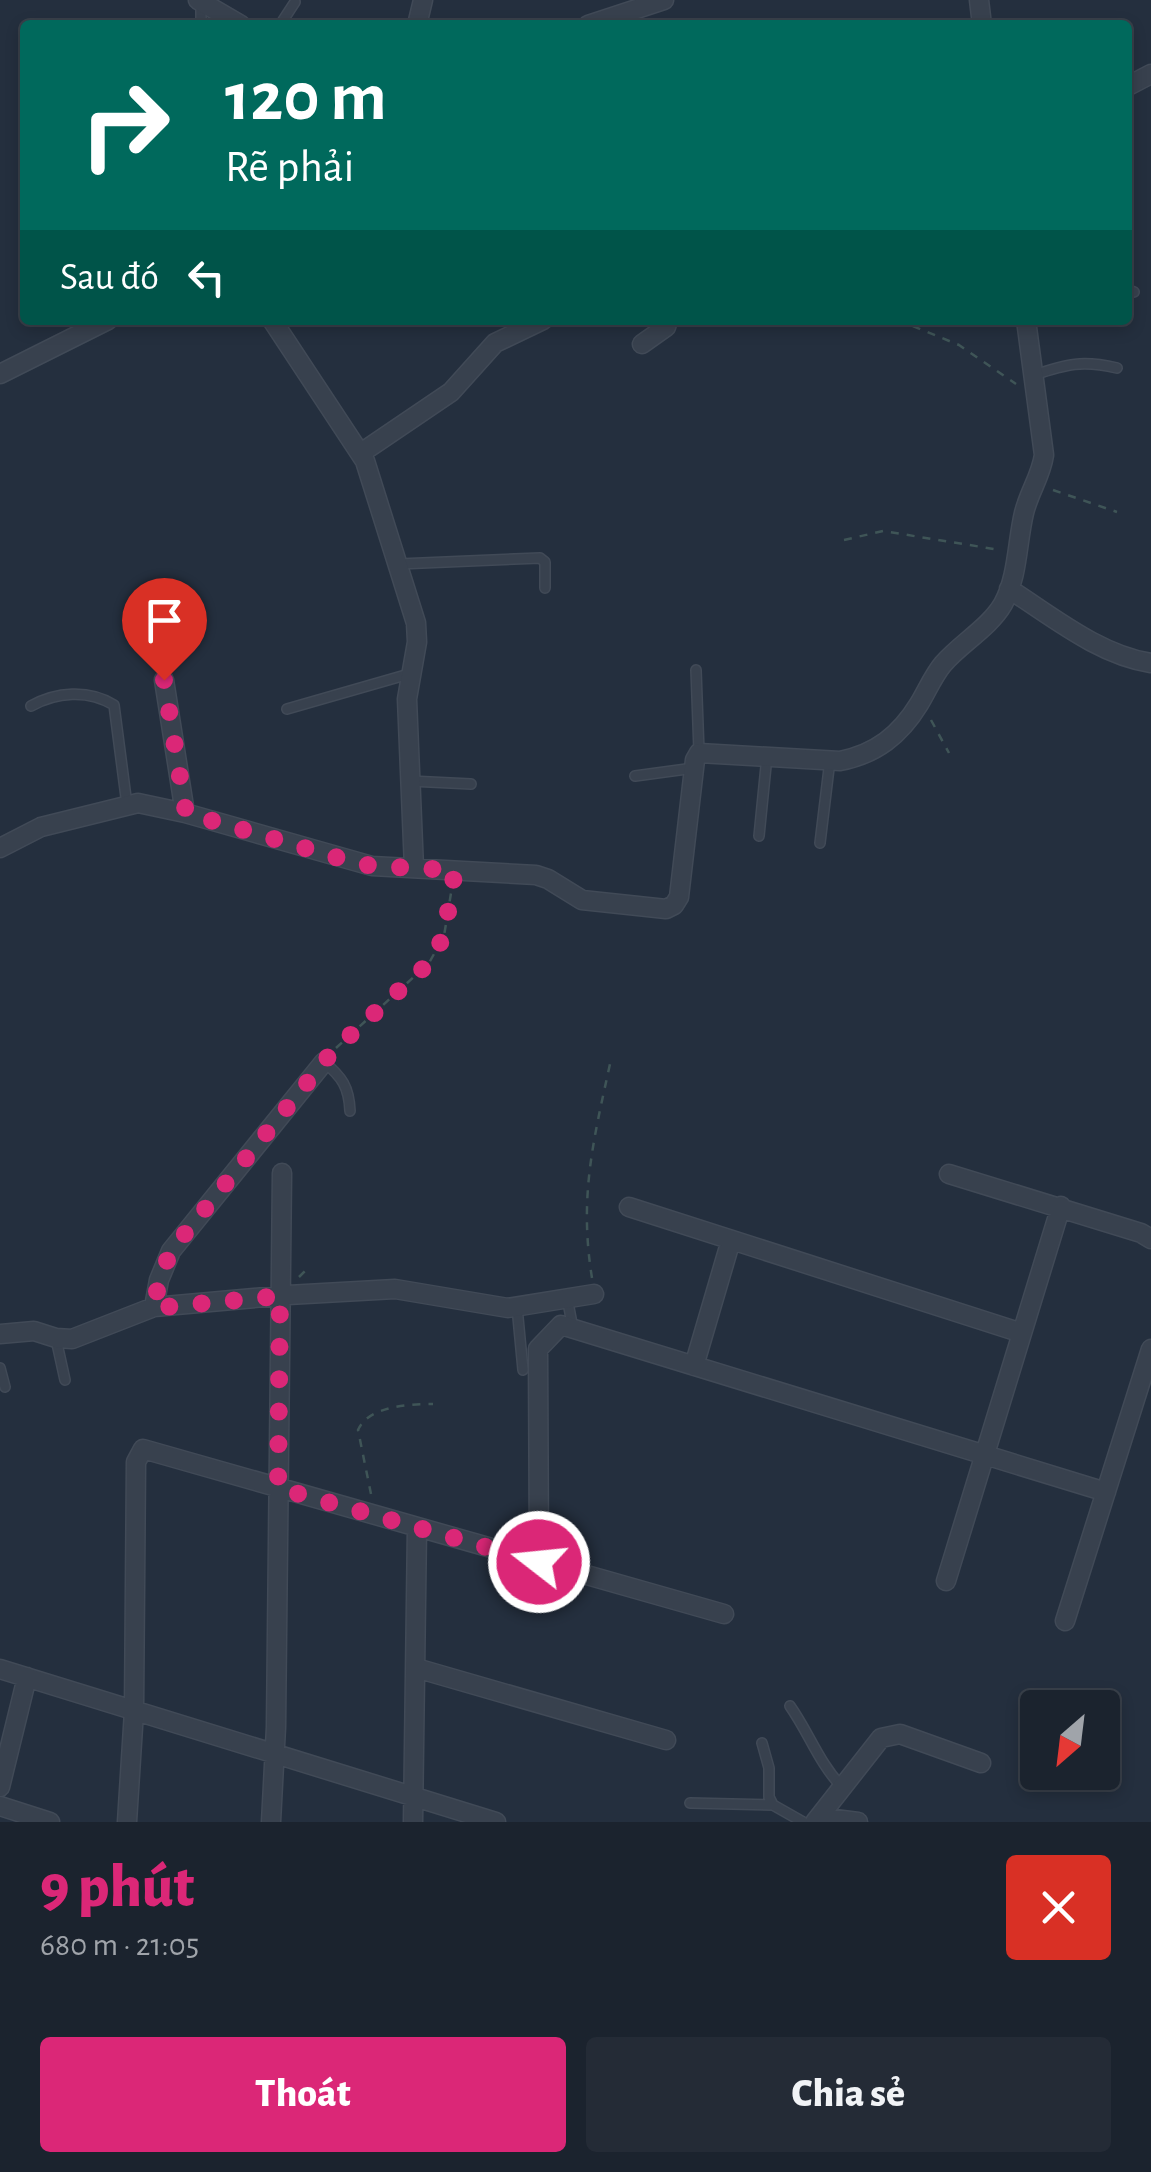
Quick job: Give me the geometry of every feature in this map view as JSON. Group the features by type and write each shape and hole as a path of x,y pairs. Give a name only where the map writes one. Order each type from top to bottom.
{"street":[{"path":"200,1 232,20"},
{"path":"602,20 656,1"},
{"path":"0,373 98,325"},
{"path":"275,325 361,453 416,622 417,642 407,699 414,868"},
{"path":"361,453 452,392 495,343 532,325"},
{"path":"642,344 667,325"},
{"path":"0,848 42,827 127,805 158,806 349,861 536,875 582,900 666,908 674,905 679,897 696,761 767,756 830,760 860,757 880,748 894,737 920,702 942,664 993,617 1009,589 1024,510 1044,454 1027,325"},
{"path":"1009,589 1106,649 1131,660 1151,663"},
{"path":"164,680 186,813"},
{"path":"154,1308 159,1280 171,1251 324,1062"},
{"path":"270,1822 282,1172"},
{"path":"950,1174 1141,1232 1151,1240"},
{"path":"946,1580 1060,1206"},
{"path":"629,1207 1022,1334"},
{"path":"694,1366 731,1240"},
{"path":"0,1334 34,1331 56,1338 84,1336 154,1308 396,1288 494,1307 594,1294"},
{"path":"539,1562 538,1348 561,1325 1106,1492"},
{"path":"1065,1621 1151,1349"},
{"path":"127,1822 134,1711 136,1462 143,1449 724,1614"},
{"path":"413,1822 417,1527"},
{"path":"416,1668 666,1740"},
{"path":"0,1669 496,1822"},
{"path":"0,1787 27,1677"},
{"path":"813,1820 880,1738 889,1734 900,1734 981,1764"},
{"path":"0,1806 50,1822"},
{"path":"813,1820 858,1822"}],"lane":[{"path":"283,20 294,2"},
{"path":"1034,376 1072,363 1092,362 1117,368"},
{"path":"399,564 540,558 546,562 545,588"},
{"path":"635,776 696,761 696,670"},
{"path":"287,709 410,674"},
{"path":"31,706 60,693 106,700 114,705 127,805"},
{"path":"759,836 767,756"},
{"path":"820,842 830,760"},
{"path":"410,782 471,784"},
{"path":"324,1062 345,1082 350,1093 350,1112"},
{"path":"567,1297 572,1328"},
{"path":"517,1307 523,1370"},
{"path":"56,1338 65,1380"},
{"path":"0,1368 5,1387"},
{"path":"790,1706 808,1733 821,1764 842,1787"},
{"path":"762,1743 773,1805"},
{"path":"690,1803 773,1805 813,1820"}],"path":[{"path":"911,325 959,344 1037,400"},
{"path":"1036,484 1118,512"},
{"path":"844,540 883,532 1016,552"},
{"path":"920,702 950,753"},
{"path":"324,1062 429,963 444,936 455,870"},
{"path":"594,1294 584,1210 589,1160 610,1064"},
{"path":"374,1515 359,1426 376,1414 411,1404 433,1404"}],"route":[{"path":"164,680 186,813 372,866 455,870 438,950 429,963 332,1052 171,1251 159,1280 154,1308 280,1296 278,1488 539,1562"}]}
